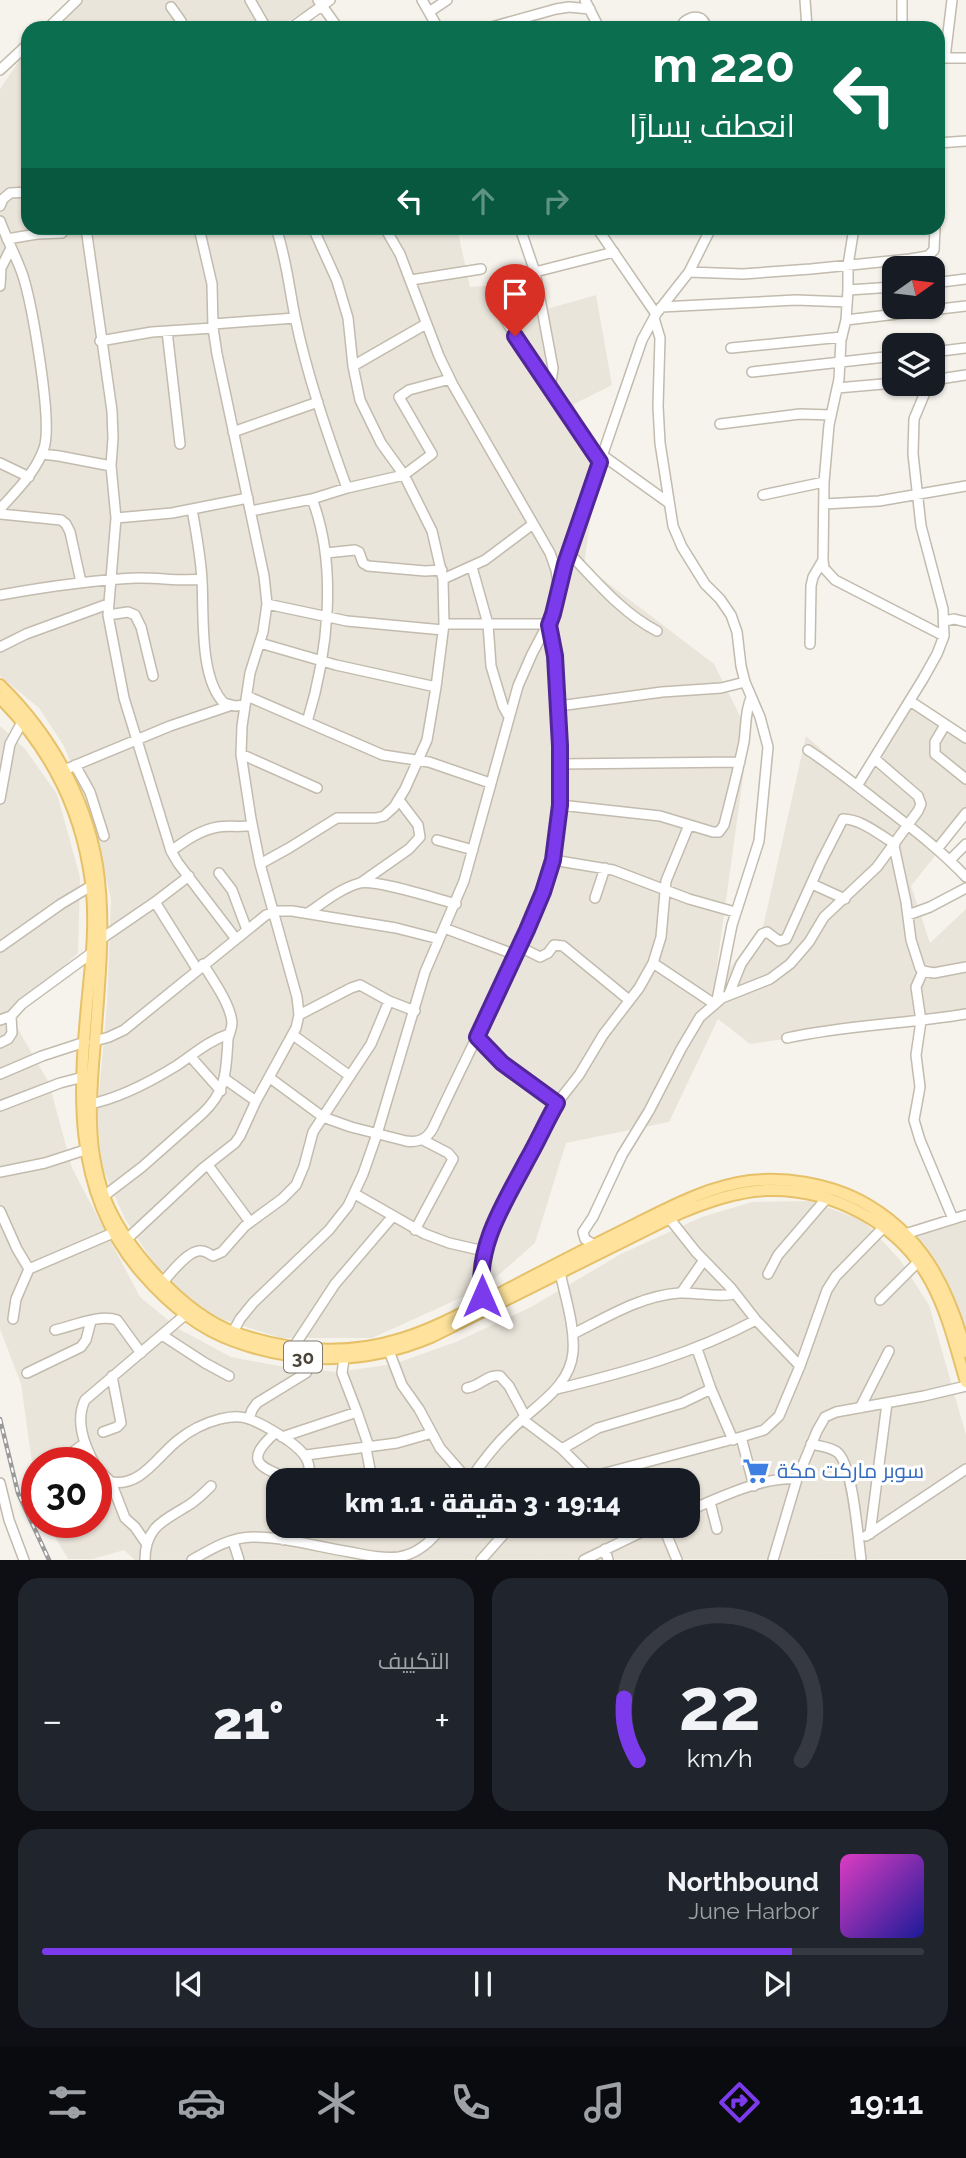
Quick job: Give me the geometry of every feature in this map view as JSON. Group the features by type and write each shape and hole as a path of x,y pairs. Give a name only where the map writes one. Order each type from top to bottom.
{"main road":[{"name":"30","path":"0,685 39,729 64,770 79,803 95,856 101,939 90,1041 83,1077 82,1119 85,1150 97,1200 113,1233 130,1259 146,1278 186,1315 233,1332 293,1348 337,1350 374,1346 425,1331 470,1313 706,1203 760,1191 788,1191 826,1199 862,1213 902,1243 918,1262 938,1296 962,1349"},
{"name":"30","path":"0,698 22,722 49,760 67,793 89,869 93,952 90,1104 94,1155 104,1196 127,1239 163,1282 199,1319 219,1335 258,1349 314,1358 344,1359 389,1351 419,1342 470,1313 483,1302 678,1203 737,1183 765,1180 796,1182 849,1196 871,1207 916,1245 938,1277 951,1304 962,1349 966,1384"}],"street":[{"path":"55,21 77,0"},
{"path":"250,0 262,21"},
{"path":"422,0 434,21"},
{"path":"429,12 447,0"},
{"path":"585,0 596,21"},
{"path":"805,0 806,21"},
{"path":"902,0 902,21"},
{"path":"945,41 952,0"},
{"path":"300,21 324,2 334,21"},
{"path":"171,6 181,21"},
{"path":"513,21 556,9 590,9"},
{"path":"686,21 692,17 699,17 704,21"},
{"path":"0,70 21,50"},
{"path":"945,58 966,58"},
{"path":"945,142 966,141"},
{"path":"0,206 10,193 21,192"},
{"path":"0,221 20,267 28,295 48,429 42,454 29,477 0,511"},
{"path":"9,243 34,235"},
{"path":"87,235 112,411 111,466 116,518 108,615 124,698 171,850 236,939"},
{"path":"127,1239 235,1143 293,1035 299,1014 260,863 242,754 250,673 260,643 267,604 264,576 213,326 212,284 201,235"},
{"path":"279,235 284,250 295,318 318,402 347,488"},
{"path":"260,863 330,821 344,816 368,819 384,816 399,800 427,740 443,627 442,575 432,531 404,475 393,462 359,400 348,317 337,281 316,235"},
{"path":"389,235 400,254 450,379 550,554 558,586"},
{"path":"522,235 534,272 553,368 550,390"},
{"path":"602,235 657,313 660,338 660,443 673,526 682,547 705,584 731,615 737,632 745,682 766,736 767,758 759,841 736,912 715,1002"},
{"path":"233,1332 253,1303 330,1230 355,1194 377,1134 428,964 456,904 508,715 532,654 549,625 558,586 642,340 657,313 689,272 707,235"},
{"path":"853,235 848,265 846,320 824,482 822,560 824,568 835,580 944,636"},
{"path":"689,272 743,274 892,261 932,254 935,235"},
{"path":"0,286 1,268 9,243"},
{"path":"534,272 614,253"},
{"path":"411,280 481,269"},
{"path":"945,282 966,279"},
{"path":"848,290 882,288"},
{"path":"657,313 796,300 847,302"},
{"path":"846,320 966,306"},
{"path":"503,316 550,390 601,458 669,503"},
{"path":"100,341 131,334 295,318"},
{"path":"353,366 426,324"},
{"path":"167,331 180,444"},
{"path":"732,348 842,337"},
{"path":"945,350 966,348"},
{"path":"752,372 882,357"},
{"path":"945,379 966,375"},
{"path":"251,511 312,499 404,475 432,454 399,397 409,390 450,379"},
{"path":"837,388 882,384"},
{"path":"857,786 910,701 937,654 944,636 945,621 921,526 916,494 914,419 925,396"},
{"path":"233,432 318,402"},
{"path":"720,424 800,414 831,415"},
{"path":"42,454 111,466"},
{"path":"0,463 29,477"},
{"path":"763,495 824,482"},
{"path":"824,504 879,500 966,486"},
{"path":"116,518 143,517 248,498"},
{"path":"307,722 323,661 325,617 326,553 324,535 312,499"},
{"path":"192,509 202,579 203,630 207,657 215,691 219,699 229,706"},
{"path":"0,511 52,518 66,524 81,582"},
{"path":"326,553 358,550 363,563 368,566 442,575 472,568 498,552 533,524"},
{"path":"569,553 625,610 657,632"},
{"path":"810,644 811,586 822,560"},
{"path":"472,568 488,624 491,666 508,715"},
{"path":"0,595 81,582 138,578 185,581 202,579"},
{"path":"0,647 26,634 108,604"},
{"path":"267,604 369,624 443,627 488,624 549,625"},
{"path":"108,615 128,612 135,615 141,627 153,676"},
{"path":"945,621 954,619 966,622"},
{"path":"270,1078 323,1117 377,1134 414,1142 423,1140 433,1128 518,951 543,892 553,860 560,805 560,764 559,706 555,656 549,625"},
{"path":"260,643 323,661 436,687"},
{"path":"559,706 662,692 721,688 745,682"},
{"path":"560,805 643,813 712,832 722,830 740,762 751,698"},
{"path":"64,770 135,739 246,701 307,722 383,755 418,760 491,783"},
{"path":"910,701 966,738"},
{"path":"0,799 10,744 22,722"},
{"path":"945,725 935,742 935,754 966,779"},
{"path":"808,750 835,767 937,848 966,877"},
{"path":"242,754 317,788"},
{"path":"594,1245 585,1239 583,1232 622,1155 700,1017 715,1002 729,994 783,971 802,951 824,918 871,874 918,811 920,800 915,793 875,759"},
{"path":"560,764 740,762"},
{"path":"75,765 90,792 104,836"},
{"path":"309,913 331,897 362,882 409,849 420,837 418,825 399,800"},
{"path":"937,848 966,813"},
{"path":"729,994 741,964 762,934 767,932 779,940 786,939 843,819 860,824 894,845 914,951 923,971"},
{"path":"171,850 214,828 252,825"},
{"path":"483,1302 481,1270 484,1251 507,1196 557,1103 579,1075 653,962 661,937 664,890 688,825"},
{"path":"437,839 473,850"},
{"path":"950,860 966,844"},
{"path":"553,860 606,868 664,890 736,912"},
{"path":"595,898 606,868"},
{"path":"219,873 234,895 247,930"},
{"path":"101,939 189,876"},
{"path":"362,882 408,890 456,904"},
{"path":"812,884 845,899"},
{"path":"0,947 91,886"},
{"path":"908,915 966,887"},
{"path":"104,1196 142,1167 210,1107 221,1091 225,1079 232,1023 229,1012 216,985 200,967 155,902"},
{"path":"0,1074 42,1056 109,1037 124,1030 266,915 274,912 284,910 309,913 405,930 439,939"},
{"path":"444,928 540,957 559,944 629,1000"},
{"path":"0,1020 11,1016 22,1004 93,952"},
{"path":"653,962 715,1002"},
{"path":"923,971 934,973 966,967"},
{"path":"923,971 916,987 921,1032 916,1055 920,1087 914,1120 954,1219"},
{"path":"299,1014 356,986 363,986 389,1001 415,1011"},
{"path":"163,1282 173,1269 195,1251 212,1255 222,1252 250,1222 282,1199 296,1185 313,1132 374,1037 389,1001"},
{"path":"787,1038 867,1025 966,1014"},
{"path":"0,1043 12,1033 11,1016"},
{"path":"90,1104 122,1094 160,1076 212,1040 229,1034"},
{"path":"293,1035 350,1076"},
{"path":"477,1037 502,1063 557,1103"},
{"path":"190,1056 221,1091"},
{"path":"0,1106 83,1077"},
{"path":"225,1079 256,1101"},
{"path":"415,1230 453,1159 448,1153 423,1140"},
{"path":"0,1172 46,1163 85,1150"},
{"path":"208,1165 250,1222"},
{"path":"355,1194 415,1230 484,1251"},
{"path":"768,1274 778,1255 826,1199"},
{"path":"0,1211 29,1269"},
{"path":"905,1234 966,1215"},
{"path":"293,1348 335,1284 393,1216"},
{"path":"669,1218 729,1285 756,1321 800,1366"},
{"path":"624,1468 764,1430 776,1420 800,1366 831,1282 884,1227"},
{"path":"13,1319 16,1299 29,1269 113,1233"},
{"path":"681,1293 704,1260"},
{"path":"880,1300 918,1262"},
{"path":"478,1468 524,1418 556,1390 565,1380 570,1368 573,1334 560,1272"},
{"path":"573,1334 634,1303 681,1293 734,1294"},
{"path":"87,1447 80,1417 82,1405 88,1396 186,1315"},
{"path":"55,1330 110,1318 117,1320 141,1353"},
{"path":"27,1373 81,1347 86,1340 91,1321"},
{"path":"556,1390 657,1363 696,1349 756,1321"},
{"path":"162,1335 229,1376"},
{"path":"696,1349 710,1388 737,1438 754,1486"},
{"path":"389,1351 402,1385 446,1456 458,1468"},
{"path":"860,1408 890,1351"},
{"path":"249,1419 257,1403 306,1373 314,1358"},
{"path":"344,1359 342,1373 368,1448 370,1468"},
{"path":"467,1388 480,1385 493,1375 500,1376 509,1386 524,1418 562,1448 581,1468"},
{"path":"103,1432 121,1423 112,1376"},
{"path":"773,1559 797,1479 825,1417 836,1412 966,1384"},
{"path":"562,1448 598,1428 682,1403 710,1388"},
{"path":"870,1534 887,1403"},
{"path":"266,1469 258,1461 259,1449 278,1435 357,1412"},
{"path":"112,1482 134,1479 191,1431 235,1416 249,1419 278,1435 306,1455 310,1468"},
{"path":"306,1455 368,1448 432,1433"},
{"path":"80,1447 85,1443"},
{"path":"811,1444 831,1449 845,1462 861,1559"},
{"path":"858,1541 966,1469"},
{"path":"700,1506 754,1486 797,1479"},
{"path":"0,1483 9,1520 24,1559"},
{"path":"112,1485 125,1518 146,1543"},
{"path":"145,1559 146,1543 159,1522 191,1504 211,1486"},
{"path":"710,1502 717,1529"},
{"path":"192,1559 233,1541 253,1537 373,1556 399,1557 420,1548 433,1538"},
{"path":"283,1540 288,1538"},
{"path":"481,1559 500,1538"},
{"path":"584,1559 622,1538"},
{"path":"668,1538 677,1559"},
{"path":"233,1541 239,1559"},
{"path":"605,1549 608,1559"}],"shaded area":[{"path":"73,0 325,0 288,21 52,21"},
{"path":"21,58 21,235 459,235 470,287 515,283 526,315 596,295 612,385 574,404 596,480 584,565 714,664 749,734 714,987 763,927 806,736 854,778 912,700 966,742 966,817 911,886 930,943 966,909 966,1013 750,1044 718,1019 669,1122 566,1143 535,1243 485,1287 372,1338 281,1338 212,1316 164,1279 125,1219 102,1167 97,1115 107,1004 111,899 90,811 64,746 39,708 0,676 0,89"},
{"path":"0,726 25,749 57,794 80,877 78,953 10,1015 49,1083 72,1168 140,1297 179,1329 231,1357 285,1367 337,1372 394,1364 456,1342 531,1307 621,1254 702,1217 752,1202 810,1201 864,1221 900,1260 929,1305 966,1435 966,1559 135,1560 124,1550 93,1559 68,1559 56,1538 112,1538 112,1447 30,1447 21,1384 0,1329"},
{"path":"966,1220 966,1343 945,1284 916,1234"}],"railway":[{"path":"0,1419 18,1493 49,1560"}],"place":[{"name":"سوبر ماركت مكة","path":"756,1471"}],"route":[{"path":"482,1296 481,1270 487,1241 507,1196 557,1103 492,1055 477,1037 527,930 553,860 559,822 560,746 555,656 549,625 557,600 558,586 600,462 515,336"}]}
